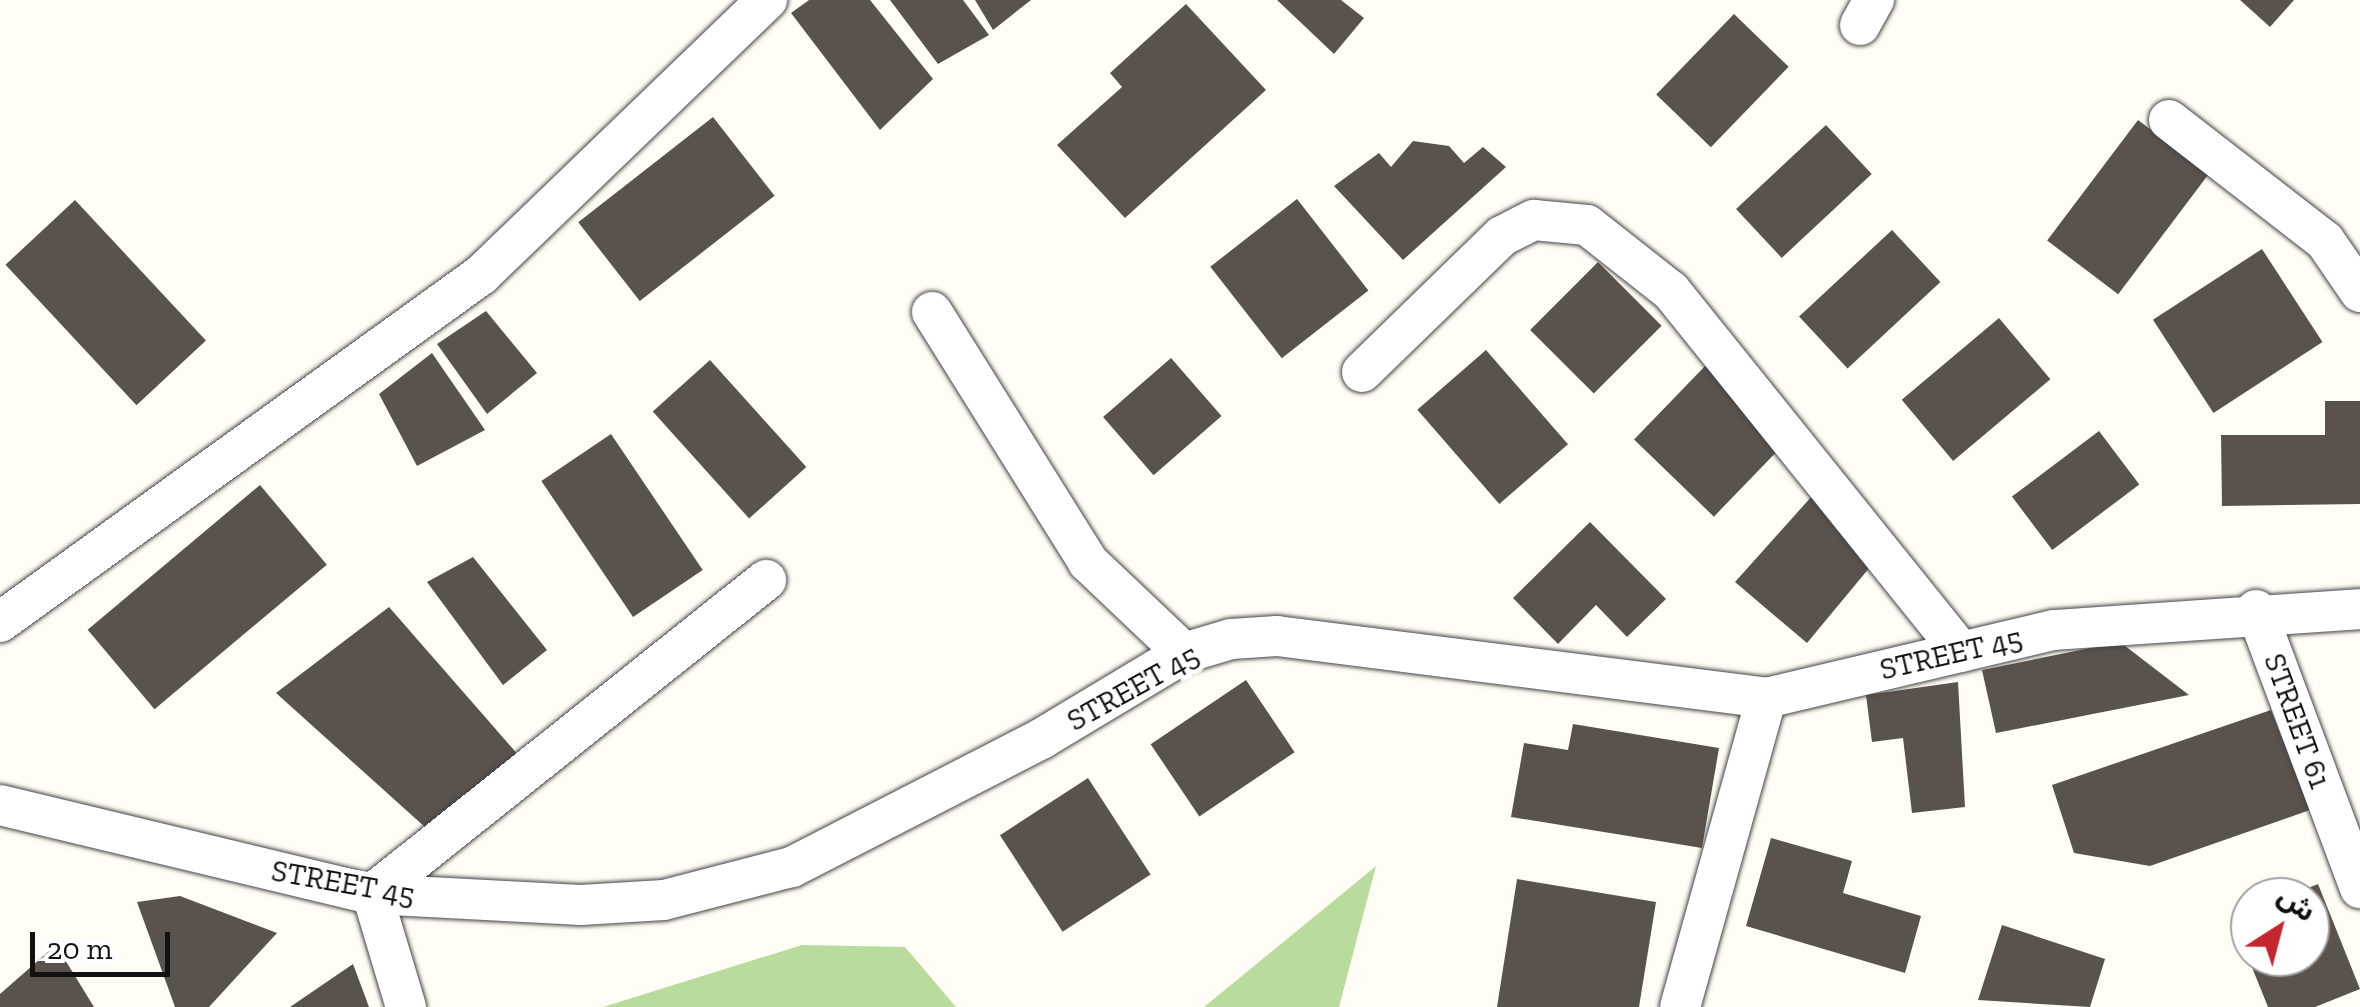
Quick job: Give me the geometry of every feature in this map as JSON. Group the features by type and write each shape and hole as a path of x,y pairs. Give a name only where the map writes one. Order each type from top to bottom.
{"street":[{"path":"0,622 481,275 767,0"},
{"path":"2169,120 2312,229 2360,292"},
{"path":"1362,372 1502,236 1534,220 1588,225 1671,290 1961,652"},
{"path":"932,312 1088,562 1184,653"},
{"path":"406,1007 372,894 766,580"},
{"name":"STREET 45","path":"0,805 372,894 581,906 664,900 792,867 1042,739 1184,653 1278,636 1766,698 2054,630 2256,610 2360,609"},
{"name":"STREET 61","path":"2256,610 2360,888"},
{"path":"1680,1007 1766,698"}],"green space":[{"path":"1376,866 1339,1007 1204,1007"},
{"path":"802,945 905,947 956,1007 603,1007"}],"building":[{"path":"809,0 870,0 933,79 880,130 791,13"},
{"path":"890,0 963,0 989,35 938,64"},
{"path":"975,0 1031,0 993,30"},
{"path":"1277,0 1341,0 1364,18 1334,54"},
{"path":"2240,0 2294,0 2270,27"},
{"path":"1186,4 1266,90 1125,218 1057,145 1122,87 1110,73"},
{"path":"1734,14 1789,67 1711,147 1656,95"},
{"path":"713,117 775,196 640,301 578,222"},
{"path":"2138,120 2209,174 2118,294 2047,241"},
{"path":"1826,125 1872,174 1782,258 1736,209"},
{"path":"1413,141 1449,146 1464,163 1483,147 1506,167 1403,260 1334,186 1379,153 1391,167"},
{"path":"1297,199 1368,290 1282,358 1210,267"},
{"path":"75,200 206,340 136,405 6,265"},
{"path":"1892,230 1940,282 1848,369 1799,317"},
{"path":"2262,249 2322,342 2213,413 2153,320"},
{"path":"1598,262 1662,326 1594,394 1530,330"},
{"path":"486,311 537,373 487,414 437,344"},
{"path":"1999,318 2050,379 1953,461 1902,400"},
{"path":"1486,350 1568,444 1499,504 1417,410"},
{"path":"432,353 485,430 417,466 379,394"},
{"path":"1171,358 1222,416 1154,475 1103,417"},
{"path":"710,360 806,467 749,519 653,412"},
{"path":"1707,364 1787,441 1714,517 1634,440"},
{"path":"2325,401 2360,401 2360,504 2222,506 2221,435 2325,435"},
{"path":"2099,431 2139,485 2052,550 2012,497"},
{"path":"611,434 703,570 633,617 541,481"},
{"path":"260,485 327,565 154,709 88,630"},
{"path":"1821,486 1880,555 1807,643 1735,582"},
{"path":"1590,522 1666,599 1627,637 1596,605 1558,644 1513,598"},
{"path":"473,557 547,650 503,685 427,582"},
{"path":"389,607 520,757 426,828 276,693"},
{"path":"2120,642 2189,695 1996,733 1982,670"},
{"path":"1246,680 1295,752 1199,816 1151,744"},
{"path":"1958,682 1965,807 1912,813 1903,738 1872,742 1866,695"},
{"path":"2271,710 2310,810 2150,866 2074,853 2052,785"},
{"path":"1573,724 1719,748 1702,848 1511,817 1524,743 1568,750"},
{"path":"1088,778 1151,874 1063,932 1000,835"},
{"path":"1771,838 1852,861 1843,893 1921,916 1905,973 1746,926"},
{"path":"1517,879 1656,902 1639,1007 1497,1007"},
{"path":"180,896 277,933 209,1007 175,1007 137,902"},
{"path":"2330,914 2360,989 2315,1007 2268,1007 2256,977 2330,977"},
{"path":"2002,925 2105,959 2090,1007 1978,1000"},
{"path":"56,945 94,1007 0,1007 0,994"},
{"path":"353,964 369,1007 290,1007"}]}
